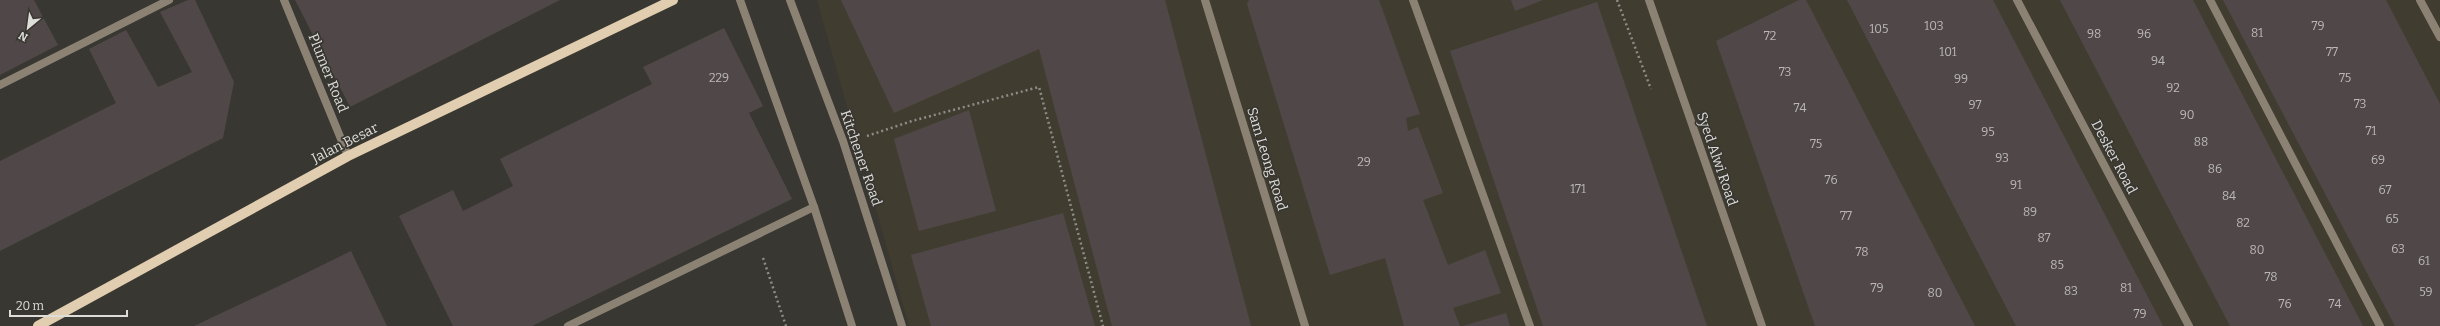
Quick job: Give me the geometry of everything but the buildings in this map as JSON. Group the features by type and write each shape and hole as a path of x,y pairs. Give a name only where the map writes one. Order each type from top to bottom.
{"main road":[{"name":"Jalan Besar","path":"38,326 348,156 673,0"}],"street":[{"path":"0,85 170,0"},
{"name":"Plumer Road","path":"284,0 348,156"},
{"path":"740,0 814,207 852,326"},
{"name":"Kitchener Road","path":"790,0 843,141 902,326"},
{"name":"Sam Leong Road","path":"1205,0 1306,326"},
{"path":"1413,0 1492,215 1530,326"},
{"name":"Syed Alwi Road","path":"1649,0 1762,326"},
{"name":"Desker Road","path":"2017,0 2189,326"},
{"path":"2210,0 2380,326"},
{"path":"2420,0 2440,37"},
{"path":"568,326 814,207"}],"path":[{"path":"843,141 873,135 912,121 1039,87 1103,326"},
{"path":"756,235 786,326"}],"shaded area":[{"path":"817,0 2440,0 2440,326 909,326"}]}
